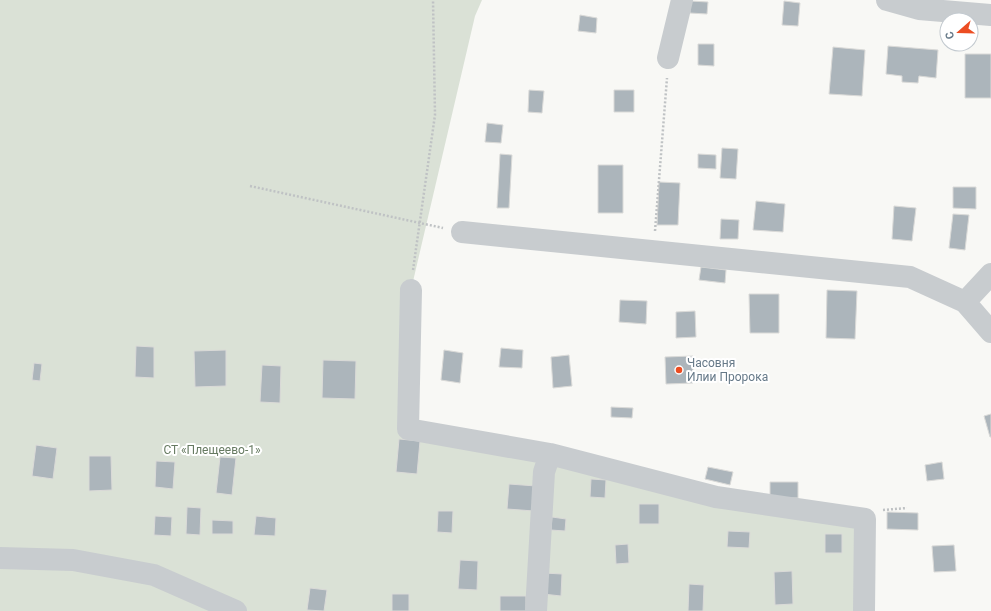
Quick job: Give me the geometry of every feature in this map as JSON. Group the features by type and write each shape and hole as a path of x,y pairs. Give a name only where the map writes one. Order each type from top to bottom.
{"street":[{"path":"668,58 682,0"},
{"path":"887,0 919,9 991,15"},
{"path":"462,232 910,277 965,302 991,332"},
{"path":"965,302 991,274"},
{"path":"411,290 408,429 550,454 716,497 865,519 864,611"},
{"path":"536,611 544,472 550,454"},
{"path":"0,558 73,560 154,575 236,611"}],"path":[{"path":"411,290 419,222 435,115 433,0"},
{"path":"653,251 668,58"},
{"path":"250,186 462,232"}],"green space":[{"name":"СТ «Плещеево-1»","path":"0,0 482,0 475,16 411,290 408,429 865,519 864,611 0,611"}],"building":[{"path":"690,1 708,2 707,14 690,13"},
{"path":"784,1 800,3 798,26 782,25"},
{"path":"580,15 597,18 596,33 578,31"},
{"path":"698,44 714,44 714,66 698,65"},
{"path":"888,46 938,50 936,78 919,76 918,83 902,82 902,76 886,74"},
{"path":"833,47 865,50 862,96 829,94"},
{"path":"965,54 991,54 991,98 965,98"},
{"path":"529,90 544,91 542,113 528,112"},
{"path":"614,90 634,90 634,112 614,112"},
{"path":"487,123 503,125 501,143 485,142"},
{"path":"722,148 738,149 736,179 720,178"},
{"path":"500,154 512,155 509,208 497,208"},
{"path":"698,154 716,155 716,169 698,168"},
{"path":"598,165 623,165 623,213 598,213"},
{"path":"659,182 680,183 678,225 657,225"},
{"path":"953,187 976,187 976,209 953,208"},
{"path":"756,201 785,204 783,232 753,230"},
{"path":"894,206 916,208 912,241 892,239"},
{"path":"953,214 969,215 965,250 949,248"},
{"path":"721,219 739,220 738,239 720,239"},
{"path":"701,267 726,270 725,283 699,280"},
{"path":"827,290 857,291 855,339 826,338"},
{"path":"749,294 779,294 779,333 750,333"},
{"path":"620,300 647,301 646,324 619,322"},
{"path":"695,311 696,337 676,338 676,312"},
{"path":"136,346 154,347 154,378 135,377"},
{"path":"501,348 523,350 522,368 499,367"},
{"path":"226,350 226,386 195,387 194,351"},
{"path":"444,350 463,353 460,383 441,380"},
{"path":"569,355 572,386 553,388 551,357"},
{"name":"Часовня Илии Пророка","path":"693,356 693,383 666,384 665,357"},
{"path":"323,360 356,361 355,399 322,398"},
{"path":"34,363 42,364 40,381 32,380"},
{"path":"262,365 281,366 280,403 260,402"},
{"path":"611,407 633,408 632,418 611,417"},
{"path":"991,414 991,437 990,437 984,416"},
{"path":"399,439 420,441 417,474 396,472"},
{"path":"36,445 57,448 53,479 32,476"},
{"path":"89,456 111,456 112,490 89,491"},
{"path":"220,457 236,458 232,495 216,493"},
{"path":"156,461 175,462 173,489 155,487"},
{"path":"942,462 944,479 927,481 925,465"},
{"path":"708,467 733,472 730,485 705,479"},
{"path":"591,479 606,480 605,498 590,497"},
{"path":"770,482 798,482 798,498 770,498"},
{"path":"509,484 536,486 534,511 507,509"},
{"path":"639,504 659,504 659,524 639,524"},
{"path":"187,507 201,508 200,535 186,534"},
{"path":"438,511 453,511 452,533 437,532"},
{"path":"887,512 918,513 918,530 887,529"},
{"path":"155,516 172,517 171,536 154,535"},
{"path":"256,516 276,518 275,536 254,535"},
{"path":"552,517 566,519 565,531 551,530"},
{"path":"212,520 233,521 233,534 212,534"},
{"path":"728,531 750,532 749,548 727,547"},
{"path":"825,534 842,534 842,553 825,553"},
{"path":"628,544 629,563 616,564 615,545"},
{"path":"954,545 956,571 934,572 932,546"},
{"path":"460,560 478,561 477,590 458,589"},
{"path":"792,571 793,604 775,605 774,572"},
{"path":"544,573 562,574 561,596 543,594"},
{"path":"689,584 704,585 703,611 688,611"},
{"path":"310,588 327,590 324,611 307,610"},
{"path":"392,594 409,594 409,611 392,611"},
{"path":"500,596 526,596 526,611 500,611"}],"place":[{"name":"Часовня Илии Пророка","path":"679,370"}]}
